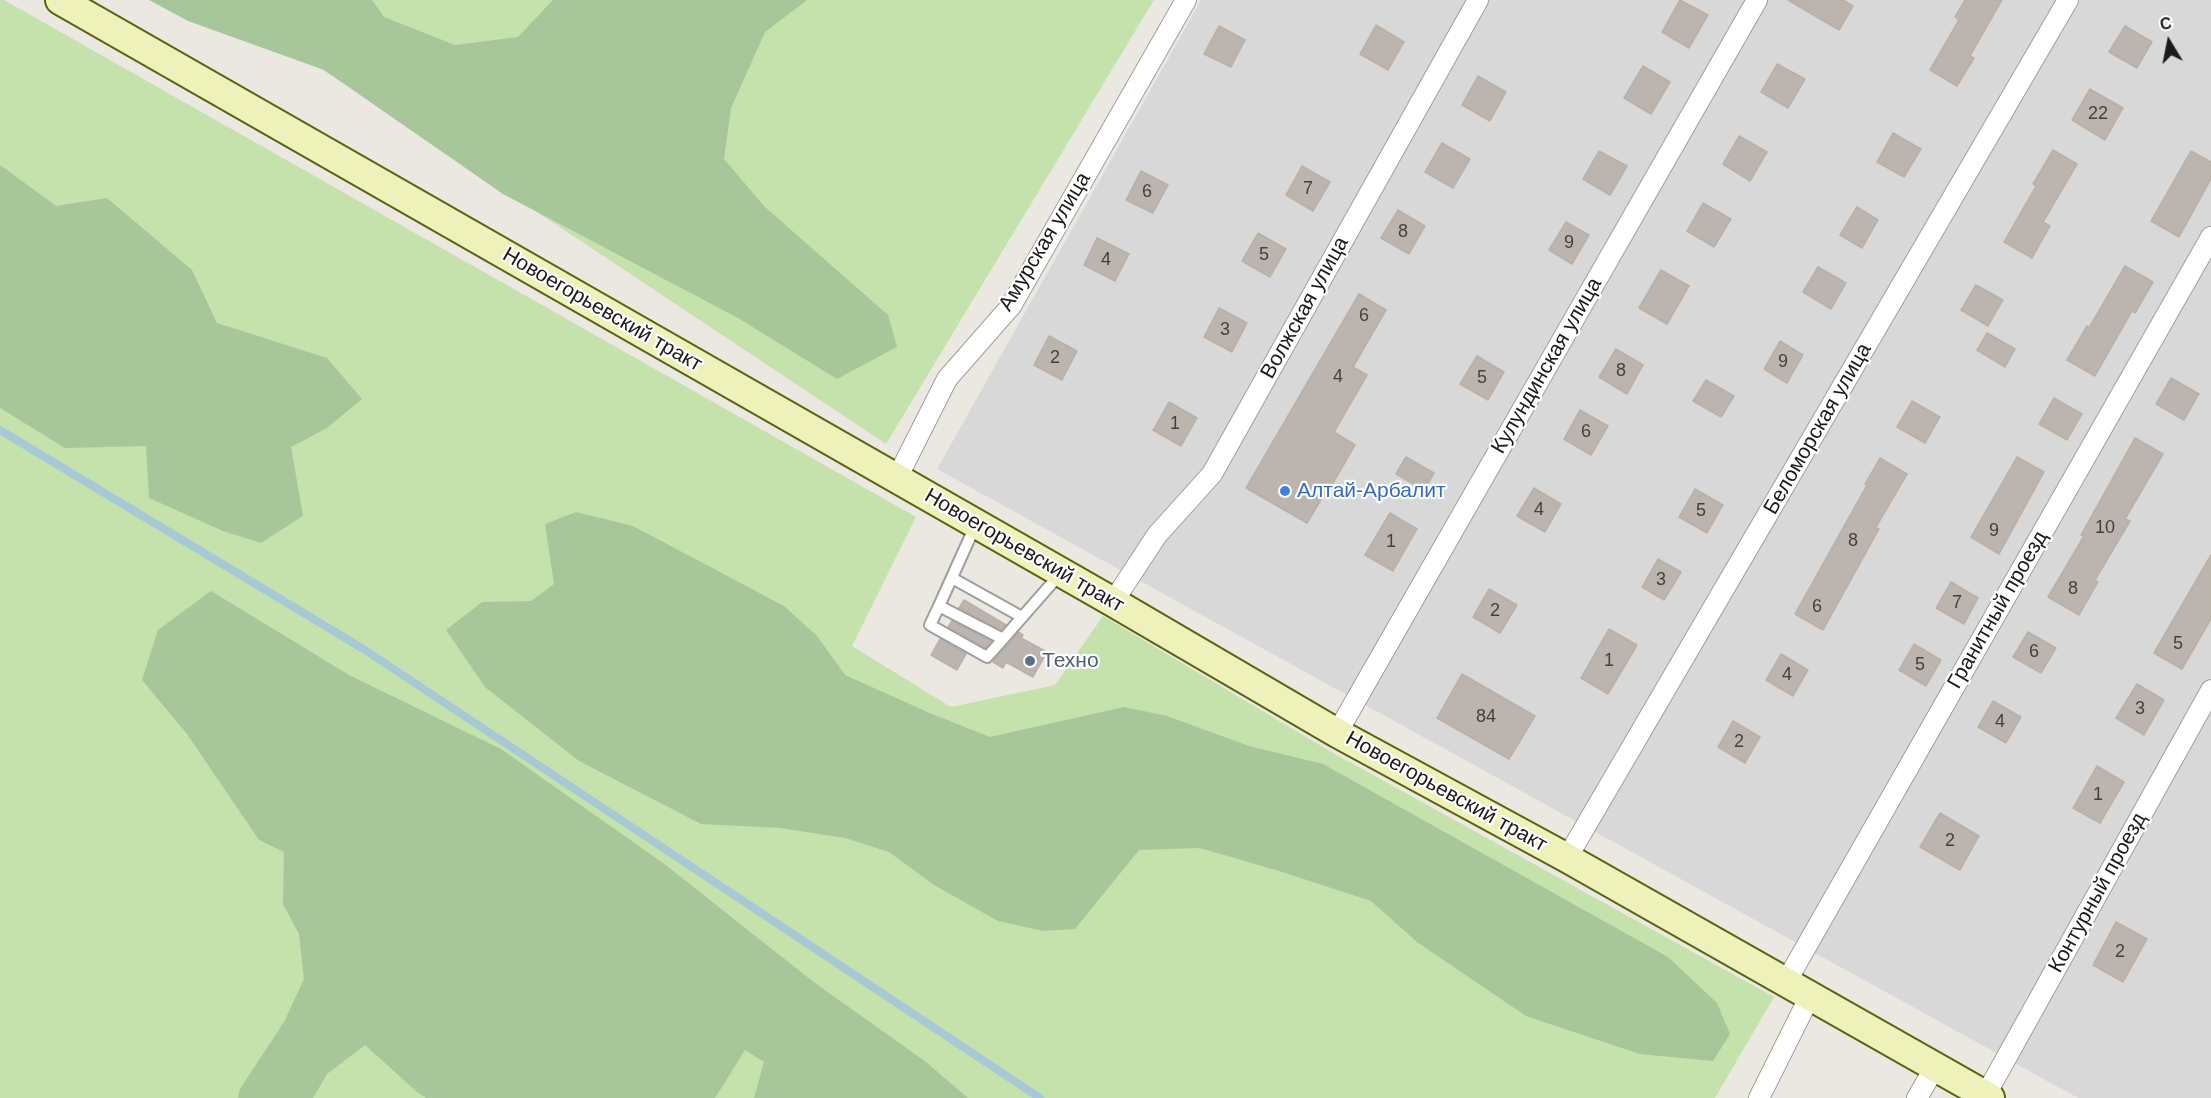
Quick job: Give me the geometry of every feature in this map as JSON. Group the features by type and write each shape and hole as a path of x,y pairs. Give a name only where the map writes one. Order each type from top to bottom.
{"main road":[{"name":"Новоегорьевский тракт","path":"60,0 897,478 1337,733 1568,858 1988,1097"}],"street":[{"name":"Амурская улица","path":"897,478 947,378 1011,306 1186,0"},
{"name":"Волжская улица","path":"1113,602 1156,535 1212,474 1478,0"},
{"name":"Кулундинская улица","path":"1337,733 1757,0"},
{"name":"Беломорская улица","path":"1568,858 2068,0"},
{"name":"Гранитный проезд","path":"1759,1098 1798,989 2211,237"},
{"name":"Контурный проезд","path":"1988,1097 2211,690"},
{"path":"1917,1098 1935,1067"}],"lane":[{"path":"976,524 930,625 987,657 1060,573"},
{"path":"952,578 1022,617"},
{"path":"939,606 1003,639"}],"shaded area":[{"path":"1201,0 2211,0 2211,1098 2078,1098 937,469"}],"green space":[{"path":"0,0 4,0 916,517 852,646 951,707 1055,685 1103,616 1328,750 1774,997 1715,1098 0,1098"},
{"path":"149,0 372,0 384,17 455,45 518,37 553,0 807,0 765,32 731,108 724,159 765,207 888,315 897,347 837,379 738,318 503,194 324,70 188,21"},
{"path":"218,0 1154,0 886,444"},
{"path":"0,165 56,206 107,198 192,270 217,323 327,358 362,399 327,428 291,447 303,516 261,543 223,531 149,498 146,446 65,448 0,408"},
{"path":"576,512 633,526 784,606 817,636 845,675 990,737 1124,707 1167,716 1249,746 1323,764 1668,957 1717,1003 1730,1034 1713,1061 1640,1054 1526,1016 1417,942 1371,901 1200,848 1139,850 1075,929 1043,931 998,921 934,885 889,852 845,838 780,828 701,824 579,761 485,687 446,630 482,602 531,601 554,584 545,524"},
{"path":"211,591 349,675 501,749 663,863 815,983 926,1062 968,1098 754,1098 764,1062 745,1050 715,1098 426,1098 365,1045 327,1074 313,1098 238,1098 240,1089 284,1022 304,979 299,934 283,904 284,852 259,840 187,734 142,680 158,630"}],"building":[{"path":"1680,0 1708,15 1689,48 1662,32"},
{"path":"1788,0 1843,0 1853,6 1839,30"},
{"path":"1965,0 2002,0 1970,56 1974,58 1957,86 1930,70 1959,20 1955,17"},
{"path":"1376,25 1404,42 1388,70 1360,54"},
{"path":"1219,26 1245,40 1231,67 1204,54"},
{"path":"2125,26 2152,42 2137,68 2109,52"},
{"path":"1777,64 1805,79 1788,108 1761,92"},
{"path":"1643,66 1670,82 1651,114 1624,98"},
{"path":"1478,76 1506,92 1490,121 1462,105"},
{"path":"2090,89 2123,108 2105,140 2072,120"},
{"path":"1893,133 1921,149 1904,177 1877,162"},
{"path":"1739,136 1767,152 1750,181 1723,164"},
{"path":"1442,143 1470,159 1453,188 1425,172"},
{"path":"2053,150 2077,164 2043,222 2050,226 2032,258 2004,242 2036,186 2033,184"},
{"path":"1599,151 1627,166 1610,195 1583,179"},
{"path":"2191,151 2211,162 2211,179 2179,237 2151,221"},
{"path":"1302,166 1330,182 1313,211 1286,195"},
{"path":"1141,171 1168,185 1153,213 1126,200"},
{"path":"1703,203 1731,219 1714,247 1687,231"},
{"path":"1857,207 1878,220 1862,248 1840,235"},
{"path":"1398,210 1425,226 1409,254 1381,238"},
{"path":"1566,222 1589,235 1572,264 1549,250"},
{"path":"1258,233 1286,249 1270,277 1242,261"},
{"path":"1097,238 1129,254 1115,281 1084,265"},
{"path":"2125,266 2153,282 2135,313 2132,311 2095,376 2067,360 2087,326 2089,328"},
{"path":"1818,267 1846,283 1831,309 1803,292"},
{"path":"1661,270 1689,286 1667,324 1639,308"},
{"path":"1976,285 2003,300 1988,326 1961,310"},
{"path":"1359,294 1386,310 1353,367 1367,375 1334,432 1355,445 1327,494 1325,493 1307,523 1246,488"},
{"path":"1219,308 1247,323 1232,352 1204,337"},
{"path":"1987,333 2015,349 2005,367 1977,350"},
{"path":"1049,336 1077,351 1062,380 1034,365"},
{"path":"1780,341 1803,355 1787,383 1764,369"},
{"path":"1616,349 1643,365 1627,394 1599,377"},
{"path":"1477,356 1504,372 1488,400 1460,384"},
{"path":"2171,378 2199,394 2184,420 2156,404"},
{"path":"1706,380 1734,396 1721,417 1693,401"},
{"path":"2054,398 2082,414 2067,440 2039,424"},
{"path":"1912,401 1940,417 1925,443 1897,427"},
{"path":"1169,402 1197,418 1181,446 1153,430"},
{"path":"1580,410 1608,426 1591,455 1564,439"},
{"path":"2135,438 2163,454 2125,519 2130,521 2095,580 2098,582 2079,615 2048,597 2084,536 2081,535"},
{"path":"1406,457 1434,473 1424,490 1396,474"},
{"path":"2017,457 2044,472 1999,554 1971,537"},
{"path":"1880,458 1907,474 1876,527 1879,529 1823,630 1795,614"},
{"path":"1534,488 1561,504 1545,532 1517,516"},
{"path":"1695,489 1723,505 1707,533 1679,517"},
{"path":"1390,513 1417,529 1393,571 1365,555"},
{"path":"2211,555 2211,619 2182,669 2154,653"},
{"path":"1658,559 1681,572 1664,600 1642,587"},
{"path":"1951,582 1978,598 1964,624 1936,608"},
{"path":"1489,589 1517,605 1500,633 1473,617"},
{"path":"964,600 1006,625 1001,630 959,608"},
{"path":"952,621 991,641 985,648 948,627"},
{"path":"1609,629 1637,645 1608,694 1581,678"},
{"path":"1019,632 1023,635 1021,638 1047,652 1033,677 1006,662 1003,668 993,662"},
{"path":"2028,632 2056,648 2041,673 2013,657"},
{"path":"940,639 966,654 957,670 931,655"},
{"path":"1914,644 1941,660 1926,686 1899,670"},
{"path":"1781,654 1808,670 1793,696 1766,680"},
{"path":"1462,674 1535,716 1509,759 1437,718"},
{"path":"2137,684 2164,700 2144,735 2116,718"},
{"path":"1993,701 2021,717 2006,743 1978,727"},
{"path":"1733,721 1760,737 1745,763 1718,747"},
{"path":"2097,766 2124,782 2100,823 2073,808"},
{"path":"1940,813 1979,836 1960,870 1920,847"},
{"path":"2116,922 2147,939 2123,982 2093,965"}],"waterway":[{"path":"0,430 365,650 1040,1098"}],"place":[{"name":"Алтай-Арбалит","path":"1285,491"},
{"name":"Техно","path":"1030,661"}]}
